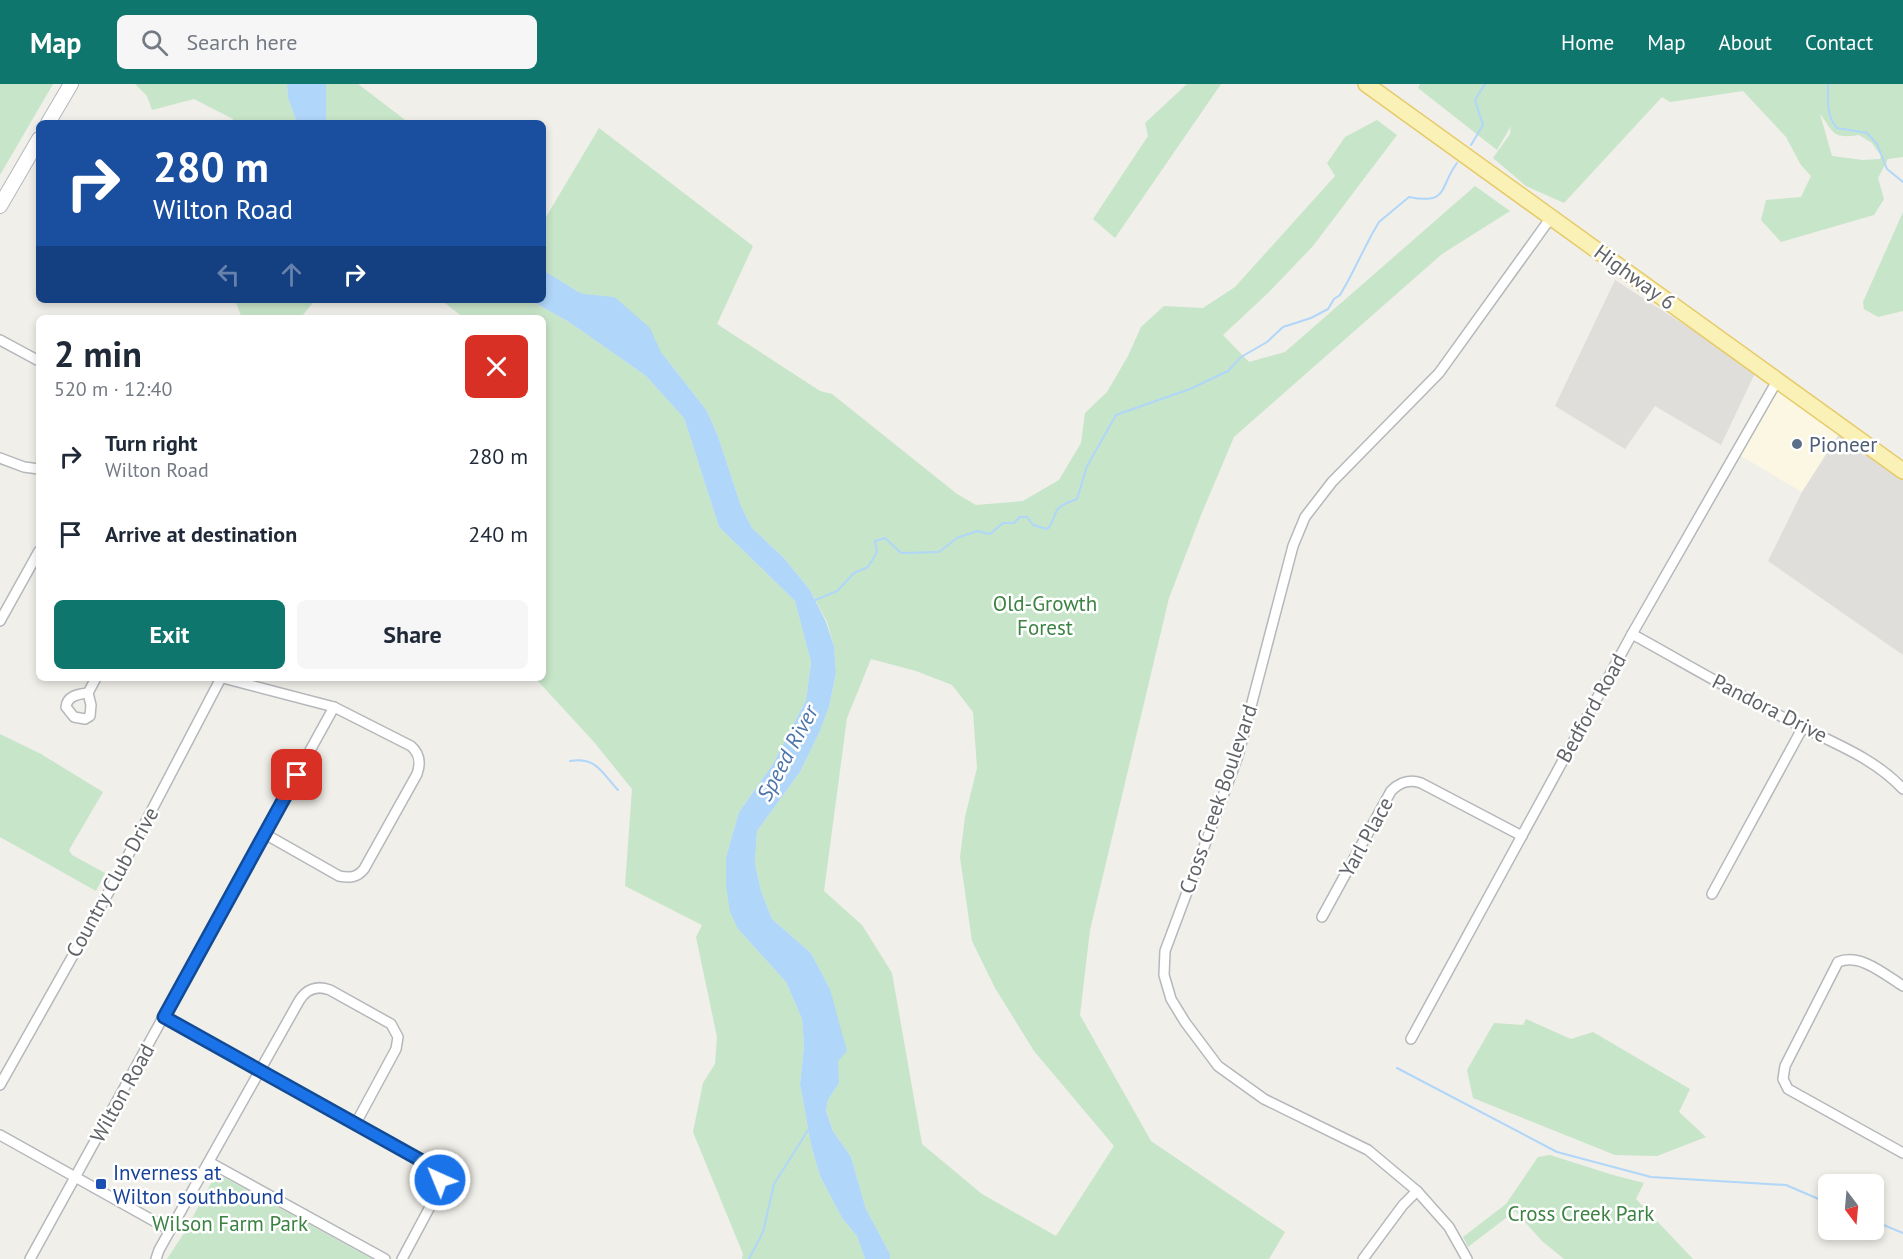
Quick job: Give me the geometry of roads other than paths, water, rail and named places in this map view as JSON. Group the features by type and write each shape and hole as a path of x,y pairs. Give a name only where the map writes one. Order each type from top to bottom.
{"main road":[{"path":"50,120 71,84"},
{"name":"Highway 6","path":"1366,84 1903,471"},
{"path":"0,206 36,144"}],"street":[{"name":"Cross Creek Boulevard","path":"1467,1259 1449,1227 1417,1191 1368,1150 1264,1099 1218,1066 1171,999 1164,975 1165,951 1238,756 1293,546 1305,517 1332,482 1439,373 1551,216"},
{"path":"0,340 36,359"},
{"name":"Bedford Road","path":"1411,1039 1632,634 1777,381"},
{"path":"0,458 24,467 36,469"},
{"path":"0,621 36,556"},
{"name":"Pandora Drive","path":"1632,634 1803,727 1844,746 1889,773 1903,789"},
{"path":"88,693 94,681"},
{"name":"Country Club Drive","path":"0,1085 111,888 220,681"},
{"path":"234,681 334,707 416,750 420,762 413,781 364,869 353,877 339,876 265,834"},
{"name":"Wilton Road","path":"30,1259 334,707"},
{"path":"1712,894 1803,727"},
{"name":"Yarl Place","path":"1322,917 1391,791 1401,783 1408,781 1421,783 1522,836"},
{"path":"1903,986 1860,961 1848,958 1838,962 1785,1066 1782,1079 1788,1089 1903,1153"},
{"path":"156,1259 299,1000 311,989 327,989 390,1023 398,1037 396,1049 356,1123"},
{"path":"164,1017 431,1166 439,1176 440,1188 402,1259"},
{"path":"0,1135 170,1230"},
{"path":"209,1162 385,1259"},
{"path":"1363,1259 1403,1205 1417,1191"}],"water":[{"path":"287,84 326,84 326,120 296,120 288,98"},
{"path":"546,272 625,316 665,357 707,411 718,436 741,506 752,528 784,558 810,590 826,622 834,646 836,673 829,707 800,772 757,831 755,863 761,891 772,919 811,953 830,989 847,1051 838,1061 839,1083 828,1100 826,1110 833,1131 851,1157 866,1209 890,1254 890,1259 865,1259 857,1236 842,1218 820,1176 811,1145 800,1084 804,1046 802,1019 786,982 738,929 730,912 726,885 726,857 739,812 773,764 806,700 811,662 795,601 719,527 684,418 646,376 569,322 535,303 546,303"}],"waterway":[{"path":"1471,145 1483,125 1475,100 1485,84"},
{"path":"1828,84 1829,113 1833,123 1837,128 1867,133 1877,144 1887,169 1903,182"},
{"path":"813,601 837,591 854,573 868,567 877,552 875,541 885,538 901,553 939,552 957,538 977,531 990,534 1003,523 1014,523 1020,517 1027,517 1033,525 1047,529 1060,507 1077,499 1087,466 1116,415 1190,389 1228,371 1241,357 1267,342 1283,327 1311,318 1328,309 1334,299 1340,295 1379,222 1409,197 1422,199 1437,196 1457,163"},
{"name":"Speed River","path":"583,301 612,304 644,332 655,356"},
{"path":"570,761 579,760 592,763 618,790"},
{"path":"1397,1068 1557,1152 1651,1177 1786,1185 1818,1199"},
{"path":"749,1259 763,1232 774,1184 810,1127"},
{"path":"1884,1225 1903,1233"}],"place":[{"name":"Pioneer","path":"1797,444"},
{"name":"Inverness at Wilton southbound","path":"101,1184"}],"park label":[{"name":"Old-Growth Forest","path":"1045,615"},
{"name":"Cross Creek Park","path":"1581,1213"},
{"name":"Wilson Farm Park","path":"230,1223"}]}
